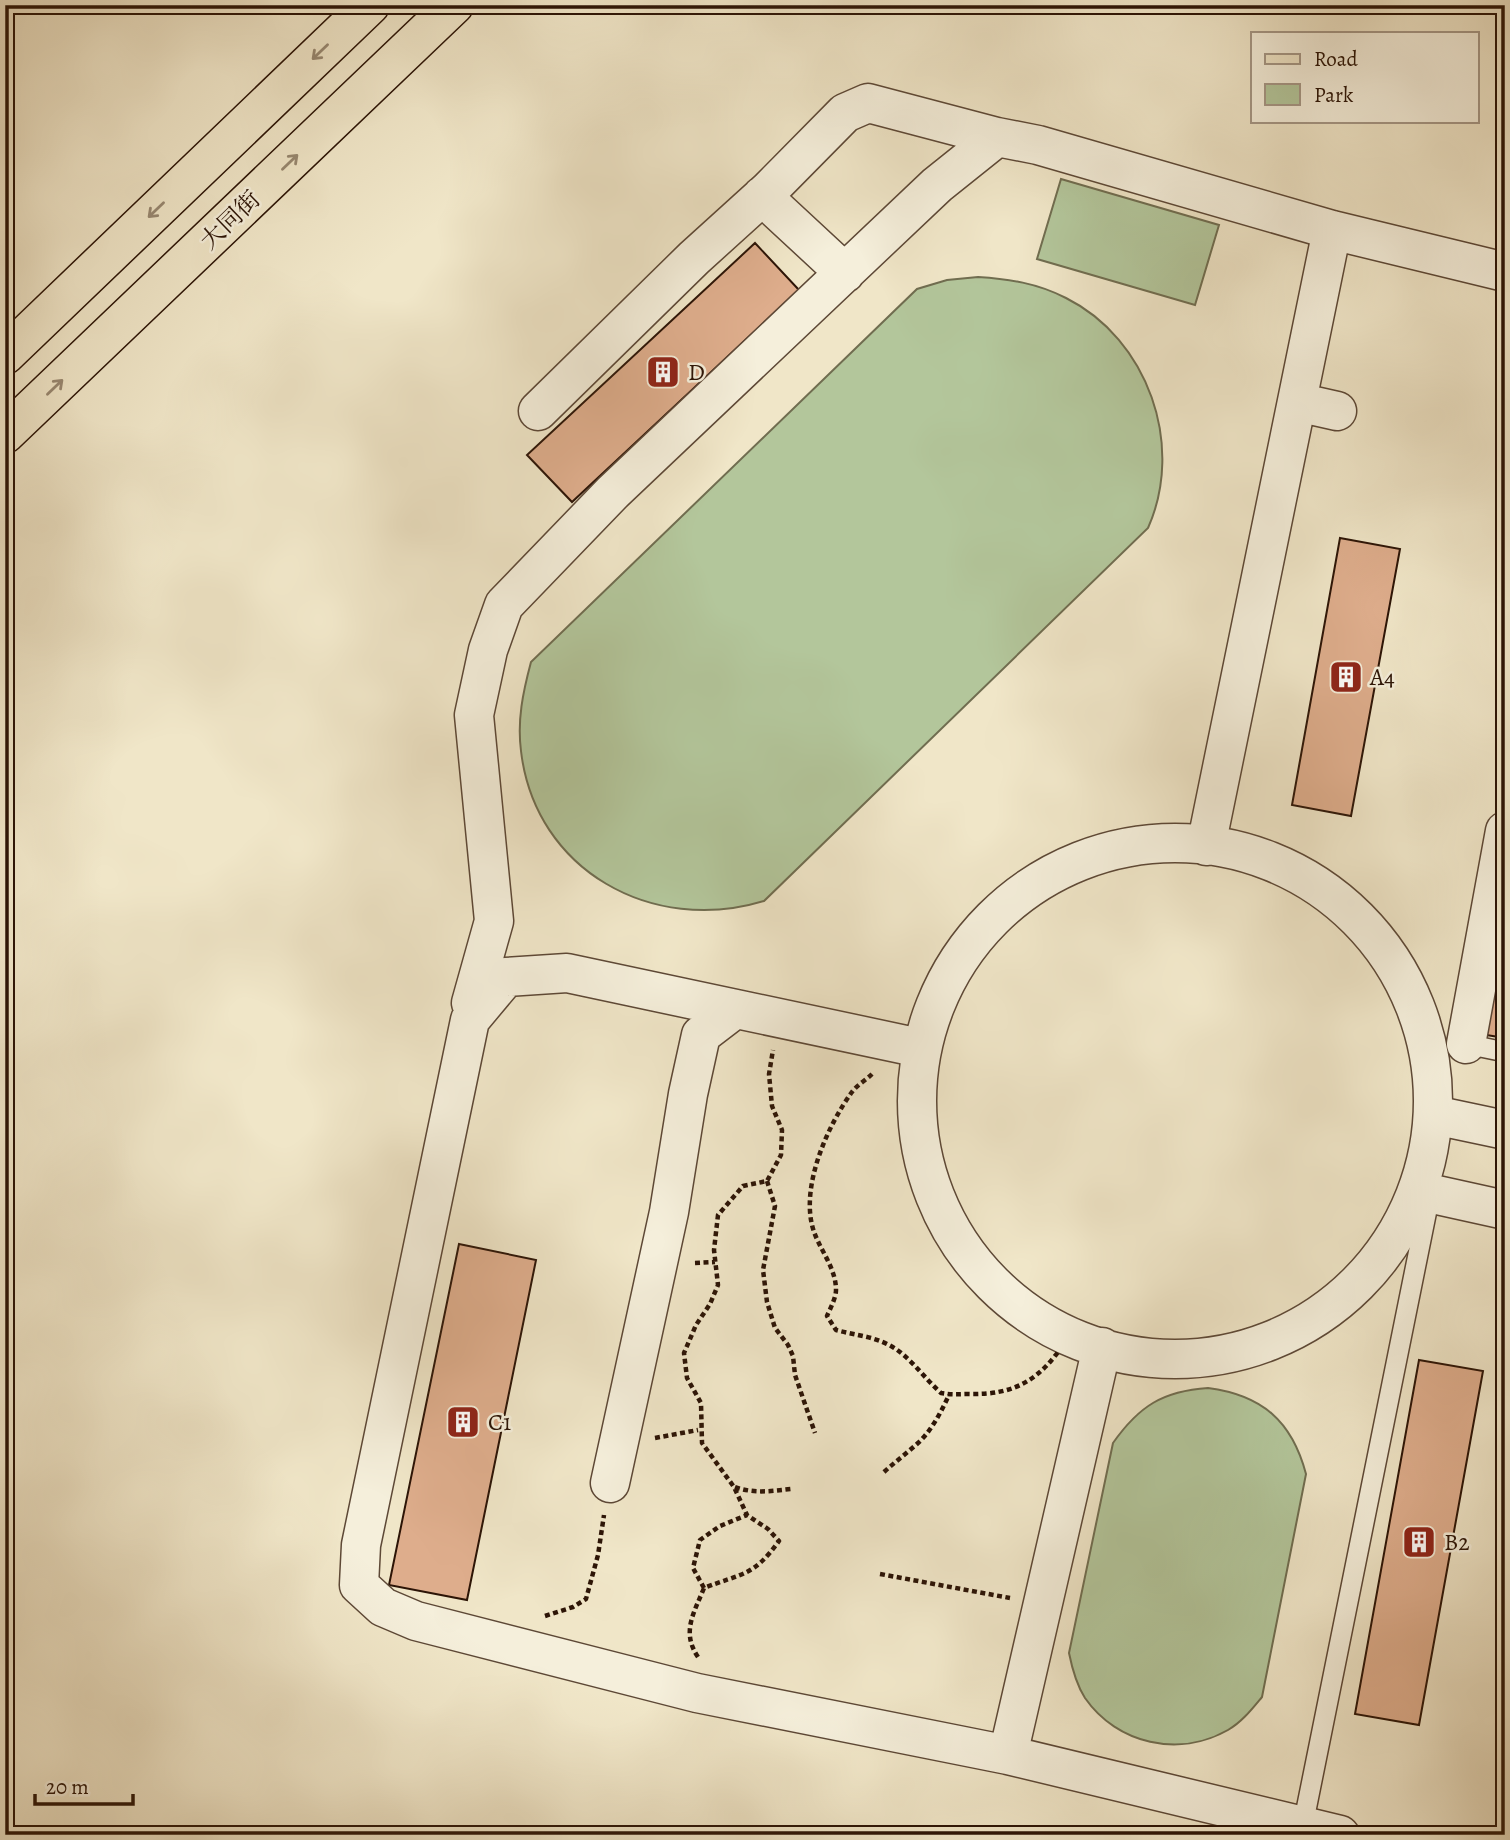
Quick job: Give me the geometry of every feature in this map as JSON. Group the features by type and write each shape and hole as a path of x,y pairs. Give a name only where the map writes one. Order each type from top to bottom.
{"main road":[{"path":"5,355 370,5"},
{"name":"大同街","path":"5,434 454,5"}],"street":[{"path":"538,411 845,113 868,103 1051,149 1332,230 1505,272"},
{"path":"471,1003 494,921 474,715 488,650 503,605 613,492 937,185 997,137"},
{"path":"762,196 845,273"},
{"path":"1206,846 1332,230"},
{"path":"1297,402 1337,411"},
{"path":"1466,1044 1505,831"},
{"path":"1166,841 1206,846 1251,852 1328,890 1388,952 1424,1029 1434,1115 1424,1193 1376,1265 1311,1322 1231,1354 1145,1359 1063,1336 992,1286 942,1217 917,1135 920,1048 951,968 1007,903 1081,859 1166,841"},
{"path":"920,1048 567,973 506,977 470,1020 361,1545 359,1585 383,1607 416,1621 686,1690 1007,1755 1340,1835"},
{"path":"610,1483 669,1212 688,1094 701,1035 734,1009"},
{"path":"1434,1115 1505,1130"},
{"path":"1424,1193 1505,1210"},
{"path":"1007,1755 1042,1604 1085,1342"}],"lane":[{"path":"1466,1044 1505,1052"},
{"path":"1303,1825 1424,1193"}],"path":[{"path":"777,1018 769,1074 772,1106 782,1130 782,1142 781,1155 767,1181 775,1206 763,1270 767,1302 775,1328 789,1345 815,1433"},
{"path":"876,1072 853,1090 817,1158 810,1214 812,1226 829,1261 836,1291 827,1316 836,1329 868,1336 891,1346 905,1356 941,1394 949,1395 990,1395 1027,1382 1085,1342"},
{"path":"704,1588 743,1575 768,1556 779,1541 747,1515 734,1487 702,1443 701,1403 687,1378 684,1353 718,1285 714,1250 718,1215 743,1186 767,1181"},
{"path":"884,1472 919,1442 937,1418 949,1395"},
{"path":"537,1614 549,1616 586,1599 598,1555 610,1483"},
{"path":"734,1487 756,1492 792,1489"},
{"path":"686,1690 694,1674 698,1656 690,1647 689,1635 692,1618 704,1588 693,1567 700,1541 720,1526 747,1515"},
{"path":"880,1574 1042,1604"}],"green space":[{"path":"1061,179 1219,225 1195,305 1037,259"},
{"path":"978,277 1023,283 1066,298 1095,316 1119,340 1138,367 1152,397 1160,430 1162,463 1158,496 1148,528 764,901 722,909 681,909 642,900 606,884 575,860 549,830 531,793 521,751 520,717 531,662 917,289 947,280"},
{"path":"1208,1388 1244,1397 1272,1414 1292,1439 1306,1474 1262,1697 1238,1723 1209,1739 1170,1744 1150,1742 1131,1736 1098,1714 1079,1687 1069,1653 1113,1443 1132,1419 1153,1403 1178,1393"}],"building":[{"name":"D","path":"755,243 799,290 572,502 527,455"},
{"name":"A4","path":"1340,538 1400,549 1351,816 1292,805"},
{"path":"1505,862 1505,1038 1474,1033"},
{"name":"C1","path":"459,1244 536,1260 467,1600 389,1585"},
{"name":"B2","path":"1419,1360 1483,1371 1419,1725 1355,1714"}],"place":[{"name":"D","path":"663,372"},
{"name":"A4","path":"1346,677"},
{"name":"C1","path":"463,1422"},
{"name":"B2","path":"1419,1542"}]}
